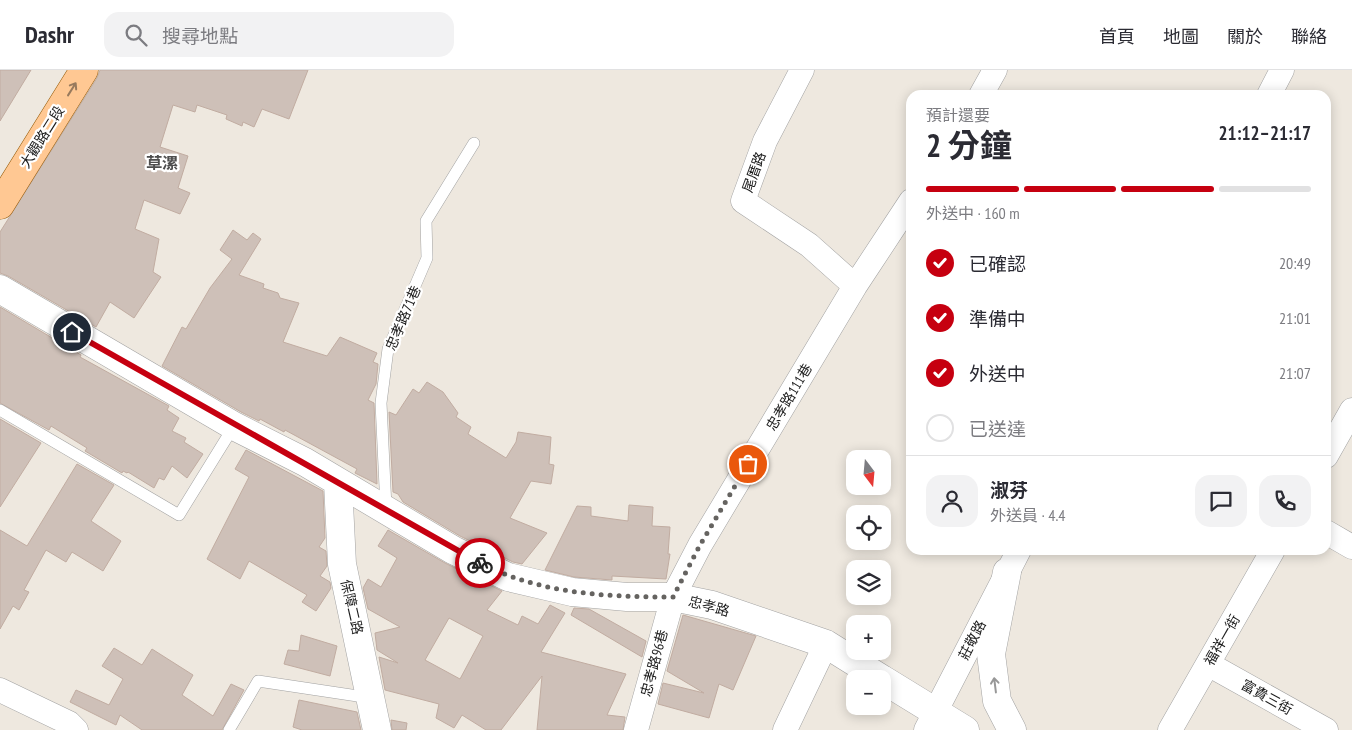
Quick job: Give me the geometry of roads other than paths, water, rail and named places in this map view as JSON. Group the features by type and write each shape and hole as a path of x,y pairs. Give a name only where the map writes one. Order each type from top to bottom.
{"main road":[{"name":"大觀路二段","path":"0,170 62,70"},
{"name":"大觀路二段","path":"0,204 84,70"}],"street":[{"name":"尾厝路","path":"802,70 765,141 743,201 808,245 855,286"},
{"path":"984,90 995,70"},
{"path":"1272,90 1282,70"},
{"name":"忠孝路111巷","path":"673,597 700,545 855,286 906,209"},
{"name":"忠孝路","path":"0,289 234,426 305,462 338,483 386,508 453,550 508,577 572,592 627,597 673,597 720,608 826,644 868,670"},
{"path":"1331,447 1352,410"},
{"name":"保障二路","path":"338,483 342,564 377,730"},
{"path":"1331,535 1352,547"},
{"name":"福祥一街","path":"1170,730 1270,555"},
{"path":"1012,730 997,701 991,654 1013,561"},
{"name":"莊敬路","path":"931,721 1013,561"},
{"name":"忠孝路96巷","path":"636,730 673,597"},
{"path":"785,730 826,644"},
{"name":"富貴三街","path":"1208,664 1326,730"},
{"name":"忠孝路","path":"891,687 931,721 965,730"},
{"path":"0,690 69,723 76,730"}],"lane":[{"name":"忠孝路71巷","path":"386,508 381,404 388,349 427,258 426,221 474,143"},
{"path":"0,410 179,515 234,426"},
{"path":"229,730 258,681 371,698"}],"district":[{"name":"草漯","path":"162,163"}]}
